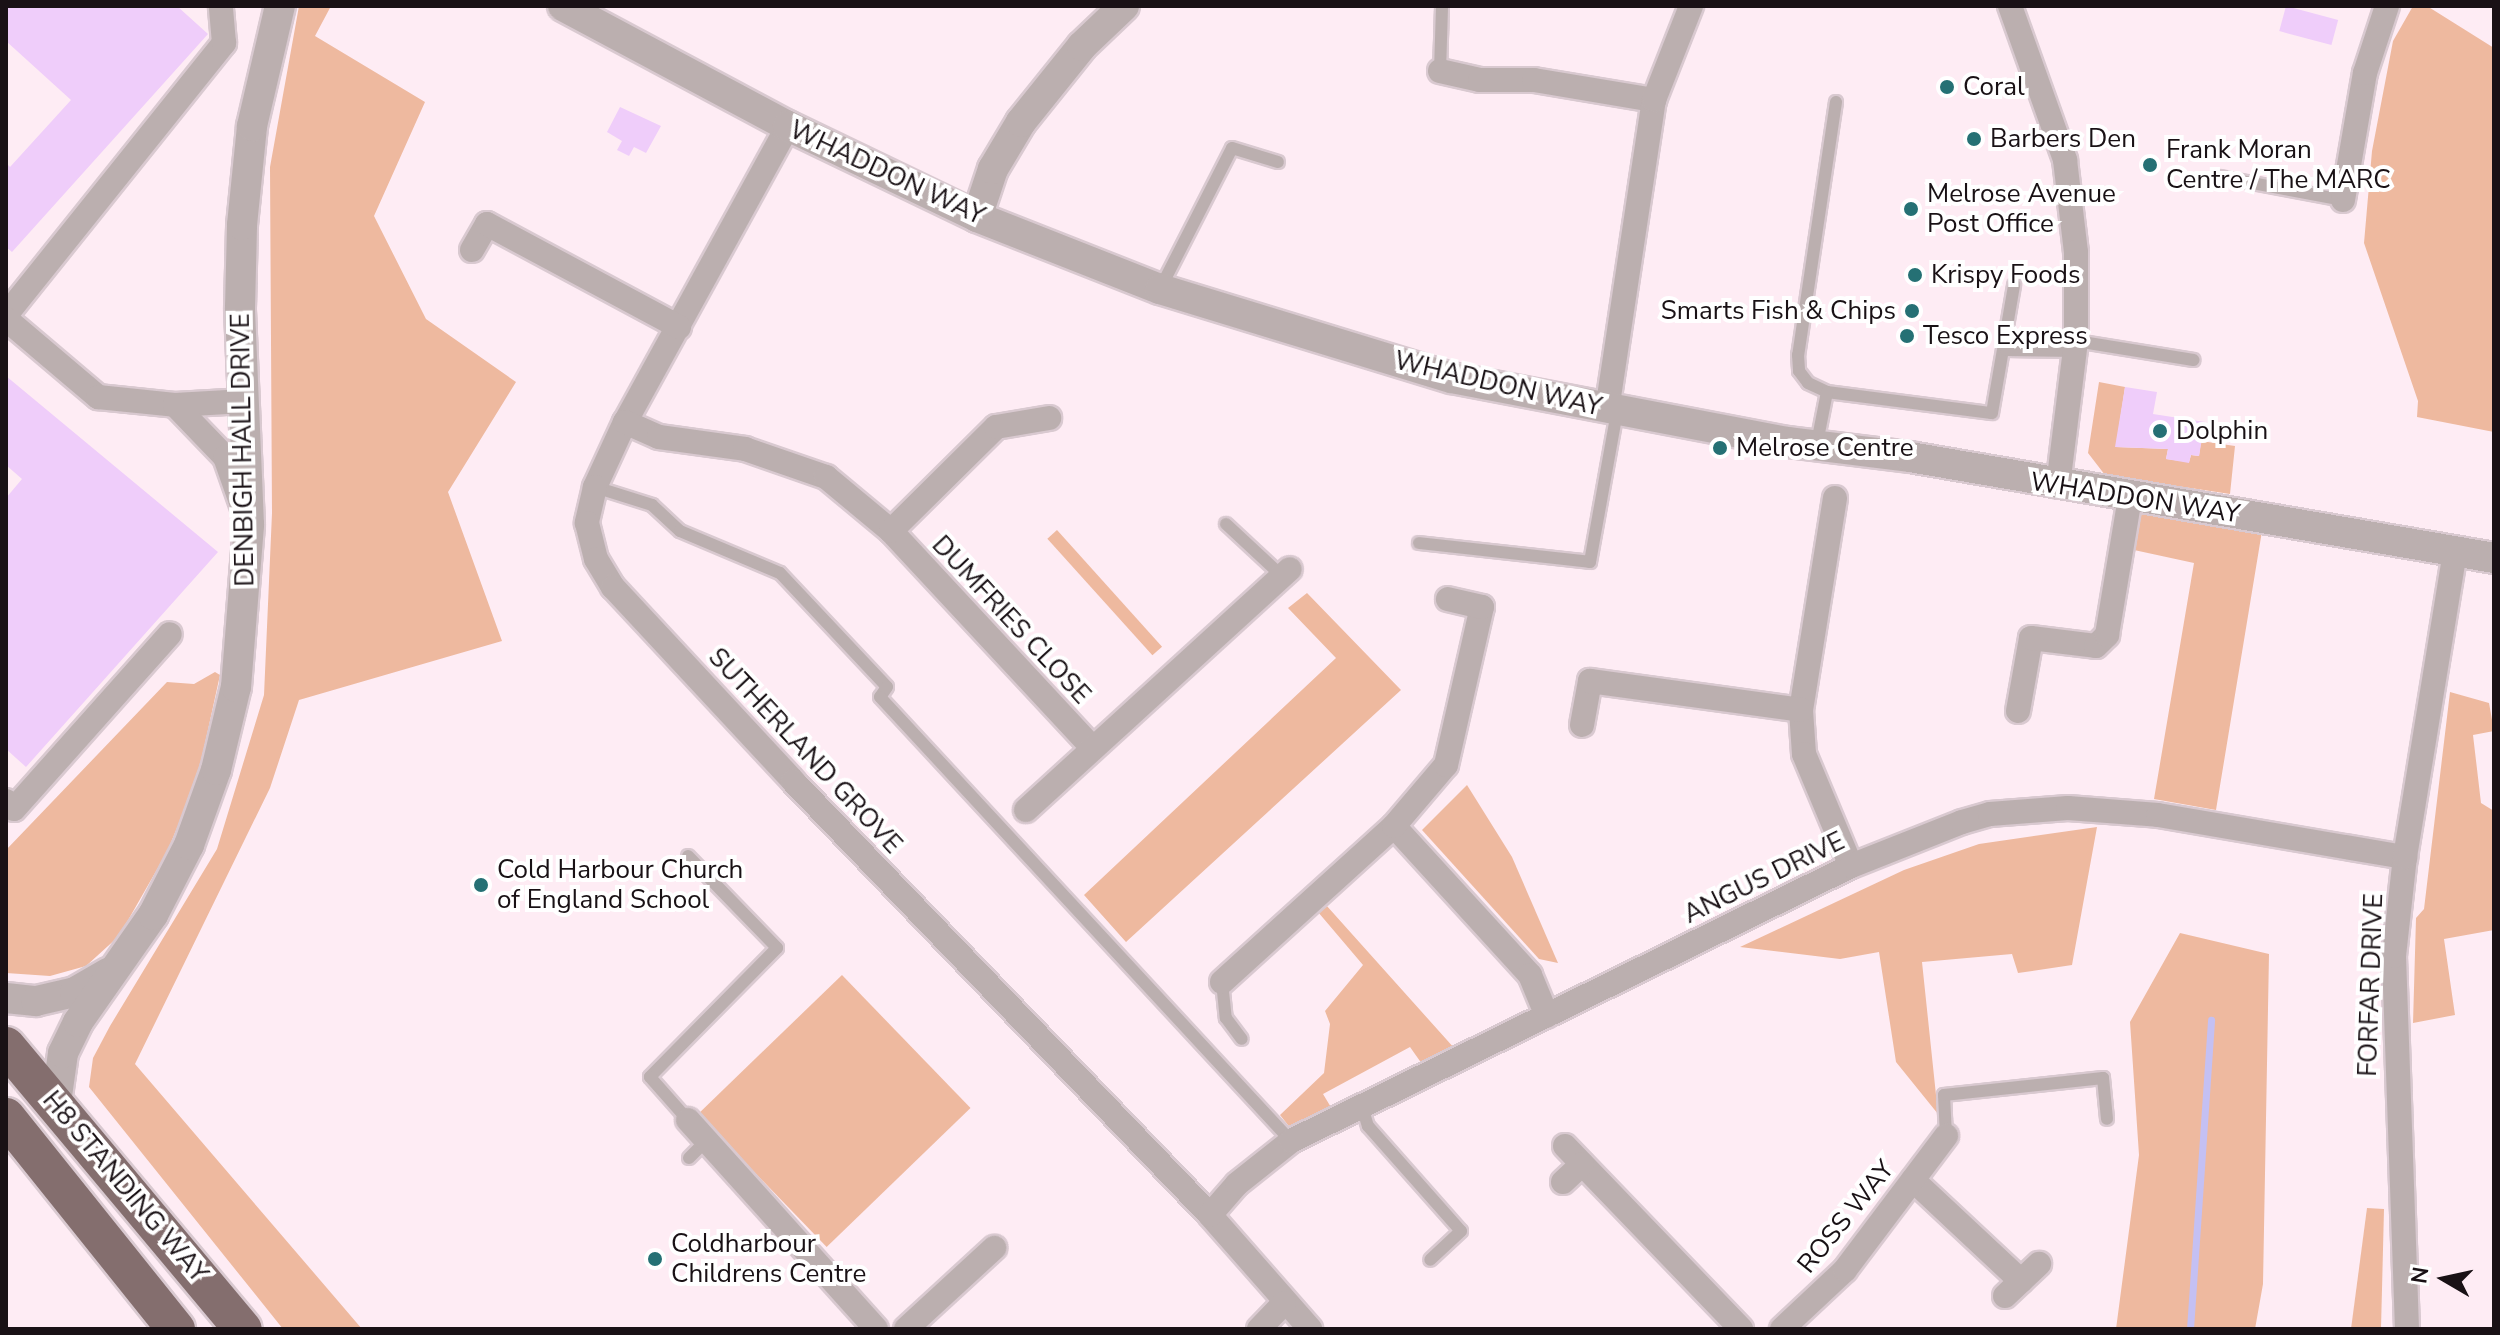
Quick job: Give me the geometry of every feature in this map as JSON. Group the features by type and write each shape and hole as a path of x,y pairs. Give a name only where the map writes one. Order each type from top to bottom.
{"highway":[{"name":"H8 STANDING WAY","path":"6,1046 243,1329"},
{"name":"H8 STANDING WAY","path":"6,1117 176,1329"}],"street":[{"path":"221,6 224,43 6,317 98,397 175,405 245,401"},
{"name":"DENBIGH HALL DRIVE","path":"56,1103 63,1053 153,915 189,845 216,770 236,687 249,525 242,225 252,126 280,6"},
{"name":"WHADDON WAY","path":"563,6 788,126 977,217 1160,289 1452,378 1612,411 1816,447 1910,457 2058,486 2494,558"},
{"path":"977,217 993,169 1021,122 1082,46 1124,6"},
{"path":"1612,411 1654,100 1691,6"},
{"path":"2343,200 2365,73 2387,6"},
{"path":"2013,7 2065,160 2076,252 2076,346 2058,486"},
{"path":"1440,71 1480,80 1534,80 1654,100"},
{"name":"SUTHERLAND GROVE","path":"788,126 625,422 595,487 587,523 596,559 613,587 1210,1215 1284,1303 1310,1329"},
{"path":"472,250 487,224 679,327"},
{"path":"175,405 225,457 249,525"},
{"name":"DUMFRIES CLOSE","path":"891,531 996,427 1049,418"},
{"name":"DUMFRIES CLOSE","path":"625,422 659,437 745,449 826,477 891,531 1091,746"},
{"path":"2018,711 2031,638 2096,646 2107,635 2130,497"},
{"path":"1835,498 1801,710 1804,754 1851,866"},
{"name":"FORFAR DRIVE","path":"2407,1329 2394,956 2405,857 2455,551"},
{"name":"DUMFRIES CLOSE","path":"1026,810 1091,746 1286,572"},
{"path":"1222,982 1394,826 1446,765 1482,607 1448,599"},
{"path":"6,801 14,809 170,634"},
{"path":"1582,725 1590,681 1801,710"},
{"name":"ANGUS DRIVE","path":"1210,1215 1237,1184 1291,1141 1363,1110 1851,866 1990,814 2068,808 2158,815 2405,857"},
{"path":"1394,826 1530,975 1547,1016"},
{"name":"DENBIGH HALL DRIVE","path":"6,998 36,1001 75,992 118,967"},
{"path":"688,1120 698,1149 876,1329"},
{"name":"ROSS WAY","path":"1782,1329 1845,1270 1946,1136"},
{"path":"1565,1146 1741,1329"},
{"path":"1563,1182 1582,1164"},
{"path":"1913,1180 2022,1280"},
{"path":"906,1329 994,1248"},
{"path":"1259,1329 1284,1303"}],"lane":[{"path":"1440,71 1442,6"},
{"path":"1836,102 1798,355 1799,371 1808,383 1827,392 1992,413 2006,350 2014,285"},
{"path":"1160,289 1232,148 1278,162"},
{"path":"2220,177 2343,200"},
{"path":"2006,350 2076,346 2193,360"},
{"path":"1816,447 1827,392"},
{"path":"1419,543 1590,562 1612,411"},
{"path":"595,487 652,505 680,531 780,573 887,687 880,697 1291,1141"},
{"path":"1226,524 1286,572"},
{"path":"688,856 777,948 650,1077 688,1120"},
{"path":"1222,982 1226,1018 1242,1039"},
{"path":"1946,1136 1944,1095 2103,1078 2107,1119"},
{"path":"1363,1110 1368,1126 1461,1231 1430,1260"}],"shaded area":[{"path":"299,6 331,6 315,36 425,102 374,216 426,319 516,382 448,492 502,641 299,700 270,788 135,1064 362,1329 283,1329 89,1087 93,1058 110,1026 217,849 264,695 272,513 270,167"},
{"path":"2413,6 2427,6 2494,48 2494,432 2417,417 2418,401 2364,243 2372,151 2393,41"},
{"path":"2099,382 2125,387 2116,447 2168,449 2166,459 2189,462 2191,455 2199,456 2201,441 2235,446 2230,494 2105,475 2088,453"},
{"path":"2139,510 2262,531 2216,810 2154,799 2194,563 2134,550"},
{"path":"1057,530 1162,647 1152,655 1047,539"},
{"path":"1307,593 1401,690 1126,942 1084,895 1336,658 1288,608"},
{"path":"215,672 220,675 197,780 167,852 119,936 86,966 50,976 6,973 6,850 167,682 194,684"},
{"path":"2450,692 2489,703 2494,731 2473,735 2481,803 2494,811 2494,930 2444,939 2455,1015 2413,1023 2416,918 2424,909"},
{"path":"1467,785 1512,857 1558,963 1539,959 1422,830"},
{"path":"2097,827 2072,965 2018,973 2012,954 1922,962 1938,1114 1896,1062 1879,952 1840,959 1740,947 1904,870 1979,844"},
{"path":"1326,905 1455,1049 1422,1064 1410,1047 1323,1094 1332,1109 1292,1130 1280,1115 1324,1073 1330,1024 1325,1011 1363,965 1318,912"},
{"path":"2180,933 2269,954 2263,1284 2255,1329 2116,1329 2139,1155 2130,1022"},
{"path":"842,975 971,1108 827,1247 698,1114"},
{"path":"2367,1208 2384,1209 2381,1329 2351,1329"}],"building":[{"path":"6,6 177,6 208,34 12,252 6,247 6,163 10,167 71,100 6,41"},
{"path":"2286,6 2338,20 2331,45 2279,31"},
{"path":"620,107 661,126 646,153 634,147 629,156 617,150 622,141 607,132"},
{"path":"6,376 218,552 26,767 6,749 6,498 22,479 6,465"},
{"name":"Dolphin","path":"2125,387 2157,392 2153,414 2205,422 2199,456 2191,455 2189,463 2166,459 2168,449 2115,447"}],"waterway":[{"path":"2190,1329 2211,1020"}],"place":[{"name":"Coral","path":"1947,87"},
{"name":"Barbers Den","path":"1974,139"},
{"name":"Frank Moran Centre / The MARC","path":"2150,165"},
{"name":"Melrose Avenue Post Office","path":"1911,209"},
{"name":"Krispy Foods","path":"1915,275"},
{"name":"Smarts Fish & Chips","path":"1912,311"},
{"name":"Tesco Express","path":"1907,336"},
{"name":"Dolphin","path":"2160,431"},
{"name":"Melrose Centre","path":"1720,448"},
{"name":"Cold Harbour Church of England School","path":"481,885"},
{"name":"Coldharbour Childrens Centre","path":"655,1259"}]}
